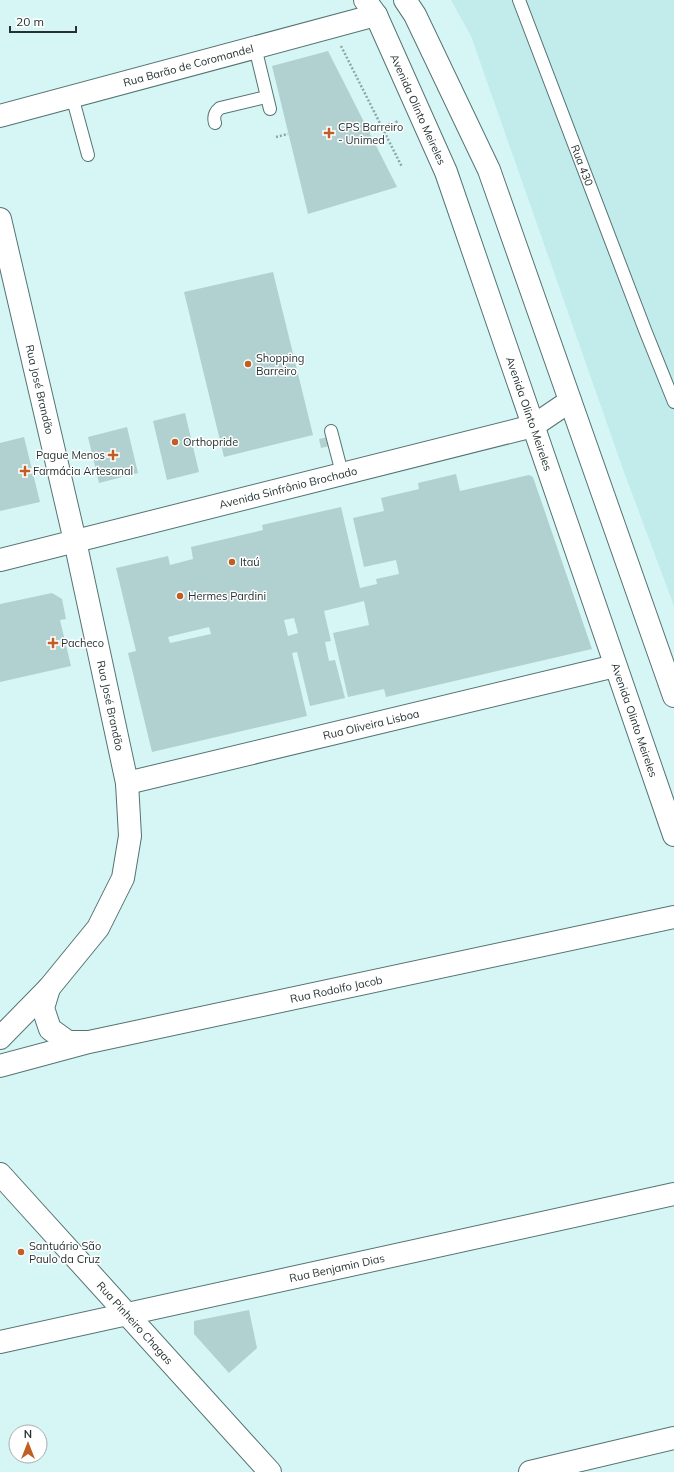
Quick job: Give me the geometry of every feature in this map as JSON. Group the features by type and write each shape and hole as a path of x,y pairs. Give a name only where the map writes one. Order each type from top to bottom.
{"street":[{"path":"405,0 415,15 489,170 674,696"},
{"name":"Rua Barão de Coromandel","path":"0,116 331,27 371,7"},
{"name":"Avenida Olinto Meireles","path":"371,7 446,172 674,835"},
{"name":"Rua José Brandão","path":"0,219 75,541 127,783 130,836 123,878 98,928 49,988 0,1038"},
{"name":"Avenida Sinfrônio Brochado","path":"0,560 533,426 570,401"},
{"name":"Rua Oliveira Lisboa","path":"127,783 615,666"},
{"name":"Rua Rodolfo Jacob","path":"0,1066 89,1042 674,917"},
{"path":"49,988 43,1008 50,1029 68,1042 89,1042"},
{"name":"Rua Pinheiro Chagas","path":"0,1174 270,1472"},
{"name":"Rua Benjamin Dias","path":"0,1342 126,1313 674,1194"},
{"path":"530,1472 674,1438"}],"lane":[{"name":"Rua 430","path":"519,0 674,402"},
{"path":"255,47 270,109"},
{"path":"72,96 88,155"},
{"path":"215,123 215,112 220,108 266,97"},
{"path":"331,431 342,474"}],"path":[{"path":"331,27 402,167"},
{"path":"369,131 420,114"},
{"path":"276,137 288,134"}],"shaded area":[{"path":"451,0 674,0 674,606 624,472 471,36"}],"building":[{"name":"CPS Barreiro - Unimed","path":"328,51 397,187 308,214 272,66"},
{"name":"Shopping Barreiro","path":"273,272 313,435 224,457 184,292"},
{"name":"Orthopride","path":"185,413 199,472 167,480 153,421"},
{"name":"Pague Menos","path":"127,427 138,473 99,483 88,437"},
{"path":"24,437 40,502 0,511 0,443"},
{"path":"328,437 330,446 321,448 319,439"},
{"path":"456,474 460,491 529,475 533,477 592,649 386,697 384,689 348,697 333,633 369,625 364,601 324,611 331,641 325,642 329,661 335,660 345,698 310,706 297,652 292,653 307,716 152,752 128,653 136,651 116,568 168,556 170,565 193,559 191,547 263,530 262,525 341,507 360,588 377,584 376,579 399,574 396,560 364,567 353,518 384,511 381,498 419,489 418,483","holes":["294,618 298,633 288,636 284,620","209,627 211,634 170,643 168,637"]},
{"path":"52,593 62,599 66,619 60,620 71,666 0,682 0,604"},
{"path":"249,1310 257,1348 229,1373 194,1334 194,1321"}],"place":[{"name":"CPS Barreiro - Unimed","path":"329,133"},
{"name":"Shopping Barreiro","path":"248,364"},
{"name":"Orthopride","path":"175,442"},
{"name":"Pague Menos","path":"113,455"},
{"name":"Farmácia Artesanal","path":"25,471"},
{"name":"Itaú","path":"232,562"},
{"name":"Hermes Pardini","path":"180,596"},
{"name":"Pacheco","path":"53,643"},
{"name":"Santuário São Paulo da Cruz","path":"21,1252"}]}
